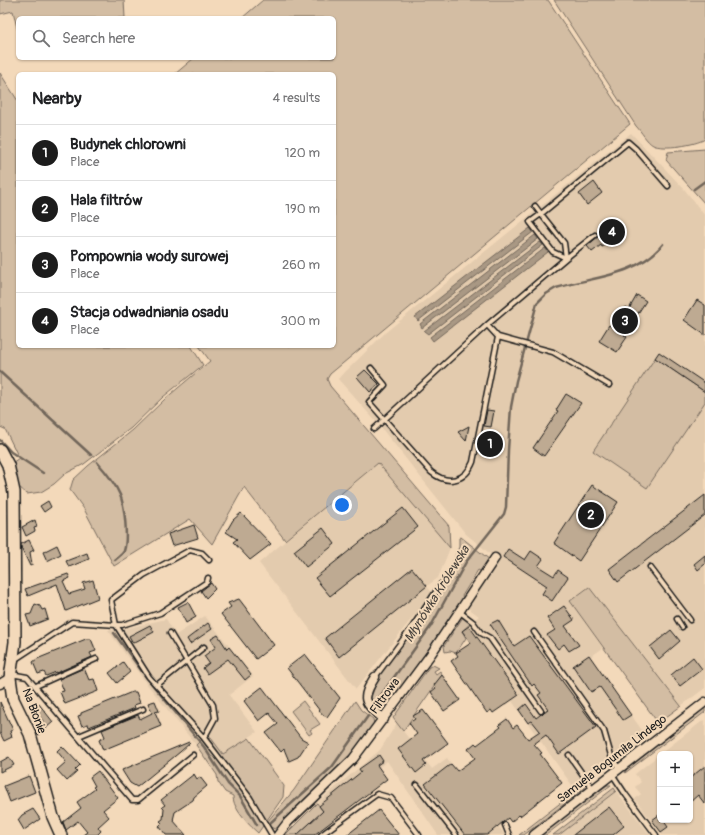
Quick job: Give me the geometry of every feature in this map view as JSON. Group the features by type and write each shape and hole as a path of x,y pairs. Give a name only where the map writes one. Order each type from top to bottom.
{"street":[{"name":"Na Błonie","path":"0,450 8,465 14,492 15,622 10,676 13,699 30,734 53,817 61,835"},
{"name":"Filtrowa","path":"278,835 288,822 353,759 460,612 496,558"},
{"path":"0,684 10,676"},
{"path":"375,677 366,692 365,699 369,706 384,718"},
{"name":"Samuela Bogumiła Lindego","path":"534,835 705,702"}],"lane":[{"path":"566,258 553,252 530,222 628,142 636,149 668,186"},
{"path":"535,206 564,243 566,258"},
{"path":"374,429 488,325 595,234"},
{"path":"488,325 498,337 553,352 609,385"},
{"path":"371,368 385,385 369,402 434,475 448,480 462,478 473,462 498,337"},
{"path":"209,560 202,553 190,550 131,583 111,600 116,625 136,658 157,685 204,738 250,798 272,835"},
{"path":"650,568 690,620"},
{"path":"12,662 72,622 122,625 160,613 207,582 208,578"},
{"path":"375,677 413,626 440,584"},
{"path":"460,612 473,622 481,634 490,638 541,711"},
{"path":"677,620 682,627"},
{"path":"534,632 604,731 612,759 619,768"},
{"path":"170,633 213,705 215,718 204,738"},
{"path":"157,685 188,662 204,647"},
{"path":"36,686 96,660"},
{"path":"10,676 27,677 135,801 193,755"},
{"path":"79,736 143,709"},
{"path":"568,755 593,789"},
{"path":"612,774 626,796 656,835"},
{"path":"417,784 456,835"},
{"path":"321,835 377,794 391,798 419,835"},
{"path":"505,825 509,835"}],"shaded area":[{"path":"0,0 124,0 125,16 16,16 16,24 13,11 0,14"},
{"path":"263,0 548,0 630,124 330,374 327,379 330,386 449,526 450,548 378,463 285,540 244,487 212,544 190,519 114,566 84,509 70,490 73,480 88,466 133,430 165,399 210,361 200,348 336,348 336,72 177,72 192,60 336,60 336,16 244,16"},
{"path":"554,0 705,0 705,139 694,143 671,147 653,145 636,126"},
{"path":"0,73 16,98 16,348 192,348 203,365 163,397 131,428 84,464 65,474 54,484 41,492 27,494 18,486 12,463 19,458 5,429 0,427"},
{"path":"631,133 685,190 705,216 705,688 681,706 589,587 570,600 603,648 590,657 644,733 574,788 462,631 479,616 468,608 499,561 466,534 379,425 338,379 386,332"},
{"path":"705,149 705,204 666,160 668,152"},
{"path":"530,228 533,232 418,321 415,317"},
{"path":"535,235 538,239 422,328 420,324"},
{"path":"540,242 543,245 428,334 424,331"},
{"path":"545,248 548,252 433,341 430,337"},
{"path":"655,358 705,392 705,402 647,488 593,451"},
{"path":"378,463 450,548 438,578 427,586 432,593 356,689 259,563"},
{"path":"461,537 490,560 482,572 478,570 462,596 464,600 385,709 378,707 371,698 378,677 428,609 446,578 459,547 459,538"},
{"path":"589,587 681,706 658,723 570,601"},
{"path":"205,616 253,676 229,695 257,732 223,754 211,738 201,740 196,745 146,683 108,630 119,630 166,619 176,635"},
{"path":"463,617 471,623 462,631 466,638 456,653 450,651 445,652 444,646"},
{"path":"433,665 439,668 434,671 436,674 440,671 442,675 403,731 393,718 429,667"},
{"path":"303,701 320,724 310,730 312,733 309,735 291,711"},
{"path":"355,701 361,710 373,719 374,724 350,757 278,827 275,829 270,827 267,822 294,790"},
{"path":"705,708 705,712 625,773 627,768"},
{"path":"705,719 705,835 662,835 635,799 641,794 635,787 641,782 635,774 657,756 657,823 693,823 693,751 664,751"},
{"path":"397,723 432,769 447,758 505,835 438,835 387,761 324,811 317,803 380,750"},
{"path":"211,738 223,754 249,738 284,786 283,797 258,833 238,811 233,796 225,792 218,782 217,775 196,745 201,740"},
{"path":"585,784 585,788 524,835 519,835"},
{"path":"607,785 611,785 546,835 541,835"},
{"path":"614,788 616,791 559,835 553,835"},
{"path":"616,791 650,835 559,835"},
{"path":"317,803 325,814 318,816 297,835 285,835"}],"building":[{"path":"594,182 602,193 587,205 579,194"},
{"path":"615,220 624,232 608,244 602,247 601,245 592,252 587,246 601,234 599,232"},
{"path":"637,295 646,301 624,335 627,337 617,352 599,341 609,325 612,327 626,307 629,309"},
{"path":"697,300 705,305 705,335 684,320"},
{"path":"659,352 705,383 705,392 655,358"},
{"path":"365,370 379,384 370,392 357,377"},
{"path":"566,394 581,403 544,456 533,448 558,411 556,410"},
{"path":"487,410 494,411 491,427 484,426"},
{"path":"469,426 466,441 458,432"},
{"path":"489,434 496,436 491,454 484,453"},
{"path":"592,485 618,502 579,561 554,543"},
{"path":"705,495 705,515 618,582 609,569"},
{"path":"48,501 51,507 44,512 40,506"},
{"path":"403,508 418,527 330,596 315,578"},
{"path":"241,513 271,544 250,560 233,542 237,539 226,532 233,520"},
{"path":"35,520 37,527 34,528 35,531 26,536 22,527"},
{"path":"194,525 198,538 172,546 168,534"},
{"path":"323,528 335,544 306,567 294,551"},
{"path":"29,540 34,550 30,552 32,565 30,566 21,547 21,544"},
{"path":"57,545 61,554 47,561 43,552"},
{"path":"508,549 525,560 531,551 543,559 538,566 554,576 558,570 568,577 552,601 542,594 547,586 503,557"},
{"path":"87,553 89,559 69,567 66,561"},
{"path":"705,555 705,564 698,570 694,564"},
{"path":"412,568 427,586 339,657 325,638"},
{"path":"68,574 70,578 63,581 69,594 85,589 83,583 93,580 98,598 66,611 57,584 28,596 25,589"},
{"path":"211,583 215,589 206,598 201,591"},
{"path":"239,599 274,645 256,659 221,614 231,607 228,603"},
{"path":"188,602 196,617 186,623 178,607"},
{"path":"35,604 40,606 42,610 45,609 48,619 30,626 26,615 31,614"},
{"path":"564,606 574,620 565,626 579,645 569,651 564,644 558,649 547,635 555,630 547,618"},
{"path":"498,620 514,646 529,636 596,727 559,754 546,735 534,744 542,753 540,754 562,783 520,816 519,815 511,822 508,818 487,835 465,835 425,784 451,764 457,771 475,758 468,749 475,743 477,745 501,727 499,725 507,719 513,728 517,725 528,739 540,731 532,721 528,723 519,710 526,704 536,718 548,709 538,695 541,693 534,684 532,686 490,624"},
{"path":"208,623 212,629 190,644 187,639"},
{"path":"150,625 154,632 133,643 129,636"},
{"path":"469,626 519,695 493,713 491,710 487,713 451,661 458,656 456,653 471,643 462,631"},
{"path":"671,630 680,641 659,659 650,647"},
{"path":"218,635 227,649 229,647 251,675 245,680 228,659 207,674 203,668 209,663 204,656 216,647 211,639"},
{"path":"86,639 91,639 96,651 90,653 92,657 56,673 46,676 44,672 38,674 33,662 37,659"},
{"path":"305,654 340,698 327,717 323,715 287,668"},
{"path":"589,655 631,715 623,720 600,687 591,692 573,666"},
{"path":"693,657 702,669 680,686 671,675"},
{"path":"123,662 130,672 117,683 109,673"},
{"path":"84,668 89,680 94,679 98,691 65,704 60,692 64,691 59,679"},
{"path":"442,675 460,700 444,711 431,692 436,688 434,685"},
{"path":"262,687 301,738 308,742 298,757 289,761 284,749 281,752 266,733 278,724 269,713 259,721 244,701"},
{"path":"132,692 136,692 140,703 134,705 135,708 89,727 88,724 82,726 78,716 81,715 81,713"},
{"path":"155,701 159,711 155,712 161,726 103,750 99,740 105,737 102,730 138,715 140,719 152,713 148,703"},
{"path":"0,702 13,730 10,731 12,737 4,741 0,733"},
{"path":"39,704 53,722 38,735 35,728 43,721 33,709"},
{"path":"423,710 448,743 423,761 426,765 416,773 398,749 417,734 409,723 415,719 413,716"},
{"path":"189,742 190,743 180,752 137,787 130,783 122,770"},
{"path":"62,746 80,765 75,770 77,772 67,781 57,770 66,762 57,751"},
{"path":"379,755 383,761 377,765 387,779 314,835 297,835 323,811 319,806 361,772 359,769"},
{"path":"9,757 14,765 0,772 0,762"},
{"path":"705,766 705,804 698,795 693,799 693,776"},
{"path":"98,771 118,798 103,810 109,817 98,827 101,831 97,835 83,835 87,832 78,821 66,830 63,822 81,808 77,802 95,789 90,777"},
{"path":"194,774 197,779 200,777 207,786 194,797 193,800 175,812 173,820 186,835 166,835 159,826 162,823 160,821 163,819 164,809 162,807 165,805 161,800"},
{"path":"29,776 35,792 10,802 4,786"},
{"path":"609,807 624,826 613,835 573,835"},
{"path":"33,809 40,819 24,830 18,820 22,815"},
{"path":"379,810 399,835 347,835"},
{"path":"657,816 657,823 665,823 668,827 661,832 652,820"}],"waterway":[{"name":"Młynówka Królewska","path":"694,189 705,181"},
{"name":"Młynówka Królewska","path":"376,702 431,626 466,562 504,514 506,507 511,407 516,381 537,303 546,294 556,288 614,274 641,263 653,255 663,244"},
{"path":"0,372 91,455"},
{"path":"0,440 11,452 43,473"},
{"path":"97,462 116,486 122,500 126,531 125,546 124,551 115,560"},
{"path":"114,633 146,677 204,747 228,784 240,796 257,825"},
{"name":"Młynówka Królewska","path":"270,823 332,767 368,716"}],"place":[{"name":"Stacja odwadniania osadu","path":"612,232"},
{"name":"Pompownia wody surowej","path":"625,321"},
{"name":"Budynek chlorowni","path":"490,444"},
{"name":"Hala filtrów","path":"591,515"}]}
